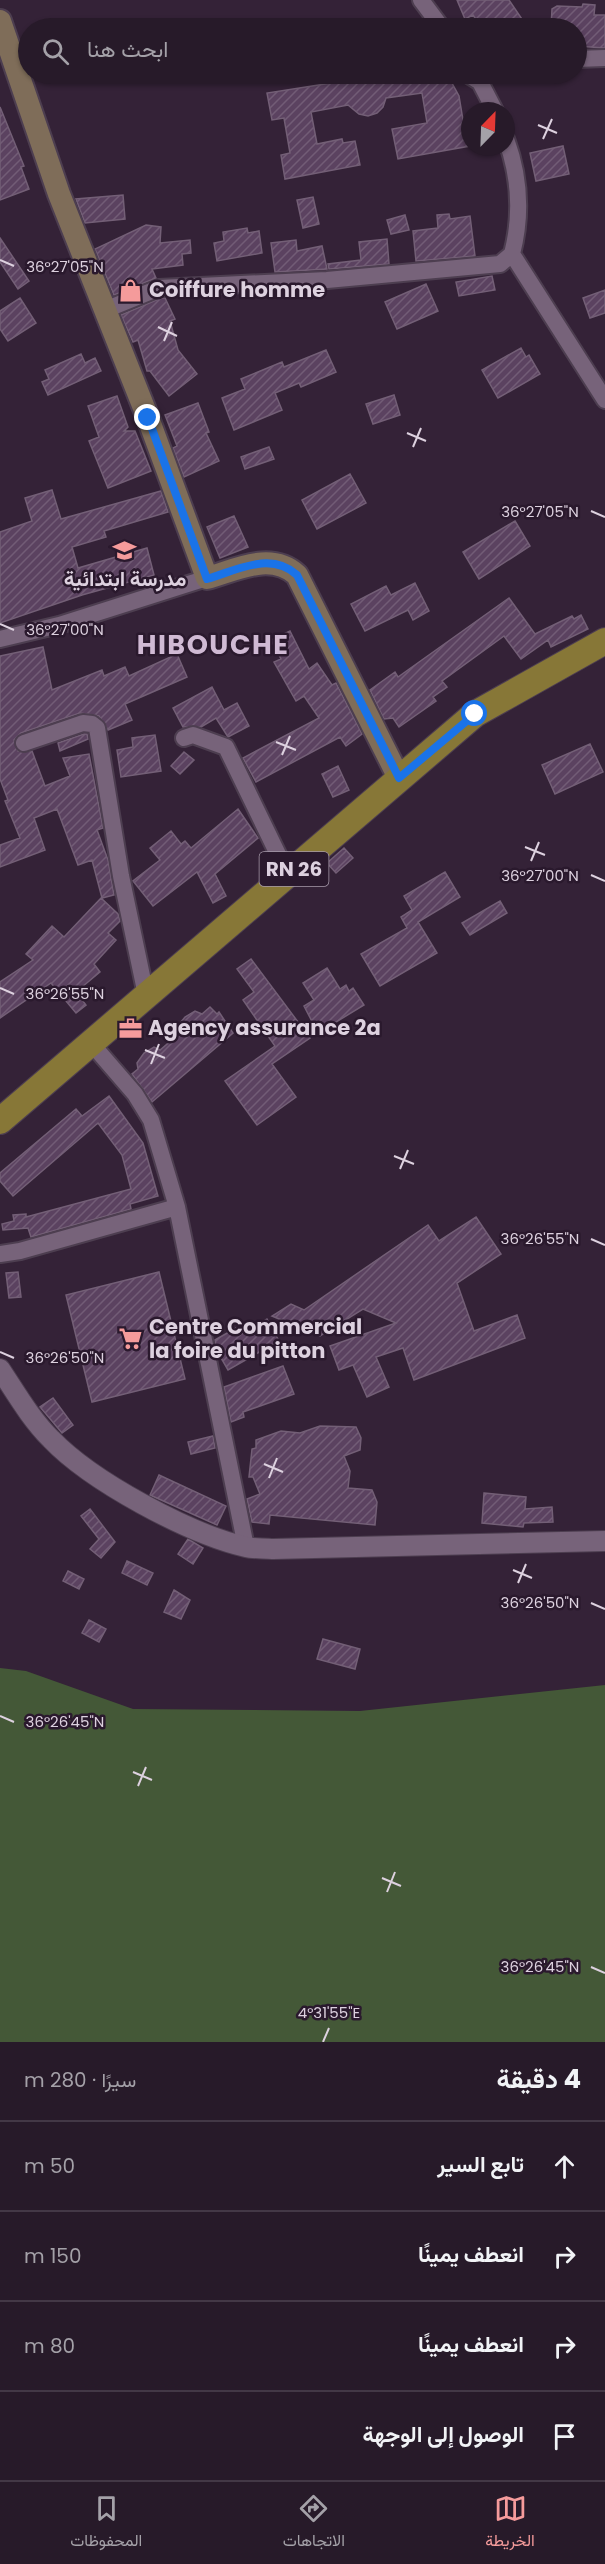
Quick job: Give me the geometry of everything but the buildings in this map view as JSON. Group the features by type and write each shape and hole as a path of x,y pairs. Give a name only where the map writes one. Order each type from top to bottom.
{"main road":[{"path":"0,21 18,74"},
{"path":"21,84 59,194 148,418 207,579 266,562 287,566 297,575 399,778"},
{"name":"RN 26","path":"0,1121 475,714 605,641"}],"street":[{"path":"421,0 434,18"},
{"path":"587,59 605,58"},
{"path":"481,84 490,102"},
{"path":"105,310 159,288 327,280 500,264 512,254 519,227 519,193 512,156"},
{"path":"512,254 605,400"},
{"path":"0,639 59,625 207,579"},
{"path":"24,743 83,723 92,724 97,728 121,876 146,995"},
{"path":"184,738 193,735 226,747 288,875"},
{"path":"91,1042 135,1094 151,1120 177,1207 246,1547"},
{"path":"0,1254 20,1251 177,1207"},
{"path":"0,1369 28,1414 52,1441 95,1476 174,1520 246,1547 273,1549 605,1541"}],"green space":[{"path":"0,1668 26,1671 133,1709 360,1711 605,1685 605,2042 0,2042"}],"place":[{"name":"Coiffure homme","path":"131,290"},
{"name":"مدرسة ابتدائية","path":"125,551"},
{"name":"Agency assurance 2a","path":"130,1028"},
{"name":"Centre Commercial la foire du pitton","path":"131,1339"}],"district":[{"name":"HIBOUCHE","path":"213,645"}],"route":[{"path":"148,418 207,579 266,562 287,566 297,575 399,778 475,714"}]}
